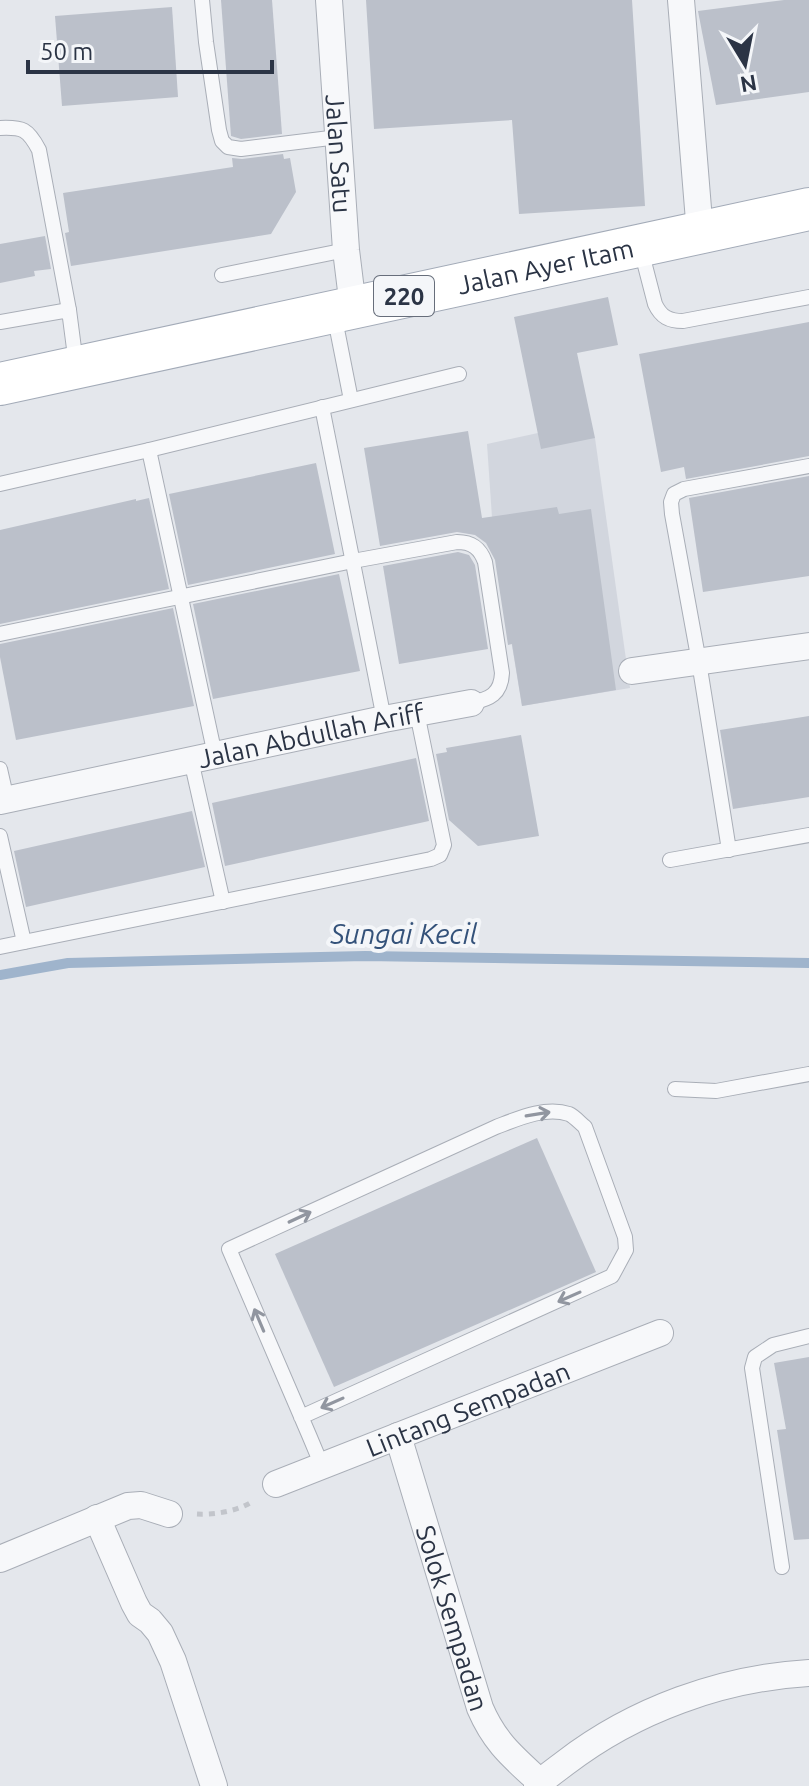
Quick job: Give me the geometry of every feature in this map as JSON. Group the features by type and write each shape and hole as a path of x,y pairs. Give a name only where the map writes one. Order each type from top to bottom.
{"main road":[{"name":"Jalan Ayer Itam","path":"0,384 809,209"}],"street":[{"name":"Jalan Satu","path":"329,0 346,250 344,309"},
{"path":"681,0 700,233"},
{"path":"632,671 809,646"},
{"name":"Jalan Abdullah Ariff","path":"4,801 471,703"},
{"name":"Lintang Sempadan","path":"276,1484 660,1333"},
{"name":"Solok Sempadan","path":"398,1436 480,1708 489,1730 504,1750 538,1784"},
{"path":"0,1559 128,1506 141,1505 169,1514"},
{"path":"97,1518 134,1603 140,1614 160,1633 167,1647 214,1786"},
{"path":"538,1784 583,1749 641,1716 738,1682 809,1673"}],"lane":[{"path":"202,0 222,141 228,147 241,149 338,137"},
{"path":"0,128 23,129 39,150 69,310 76,368"},
{"path":"640,246 655,304 659,312 674,321 809,297"},
{"path":"222,275 346,250"},
{"path":"344,309 351,400"},
{"path":"0,322 69,310"},
{"path":"0,484 459,374"},
{"path":"322,407 384,719"},
{"path":"149,450 181,596 223,902"},
{"path":"729,850 671,502 674,494 684,489 809,466"},
{"name":"Jalan Abdullah Ariff","path":"353,561 457,542 466,542 482,553 502,682 491,697 471,703"},
{"path":"0,634 353,561"},
{"path":"0,947 440,855 444,845 417,713"},
{"path":"0,769 4,801"},
{"path":"670,860 809,835"},
{"path":"0,836 24,942"},
{"path":"675,1089 716,1091 809,1074"},
{"path":"301,1417 612,1276 626,1250 625,1237 585,1127 570,1114 550,1112 526,1115 229,1249 301,1417 322,1466"},
{"path":"782,1567 752,1363 759,1353 773,1345 809,1336"}],"path":[{"path":"169,1514 208,1515 247,1505 276,1484"}],"shaded area":[{"path":"538,433 595,438 630,688 522,706 493,532 487,444"}],"building":[{"path":"221,0 272,0 282,134 241,139 231,136"},
{"path":"366,0 632,0 645,206 519,214 512,120 374,129"},
{"path":"784,0 809,0 809,92 716,105 698,11"},
{"path":"172,7 178,97 62,106 55,16"},
{"path":"283,154 284,159 290,158 296,192 271,234 71,266 63,193 233,167 232,158"},
{"path":"45,236 51,269 34,271 35,276 0,283 0,244"},
{"path":"608,297 618,345 577,353 595,438 541,449 514,317"},
{"path":"809,322 809,456 686,479 684,467 661,472 639,354"},
{"path":"468,431 482,518 557,507 559,514 591,509 616,690 522,706 512,644 508,645 495,560 486,543 475,535 457,532 380,546 364,448"},
{"path":"316,463 335,554 188,585 169,494"},
{"path":"809,476 809,576 703,592 689,498"},
{"path":"149,498 169,589 0,624 0,530"},
{"path":"458,552 469,555 475,565 488,649 399,664 383,566"},
{"path":"339,574 360,671 213,699 193,604"},
{"path":"173,608 194,706 16,740 0,644"},
{"path":"809,716 809,797 733,809 720,730"},
{"path":"521,735 539,836 478,846 449,820 436,754 447,752 446,748"},
{"path":"416,758 429,821 225,866 212,803"},
{"path":"192,811 205,867 26,907 14,851"},
{"path":"537,1138 596,1272 334,1387 275,1254"},
{"path":"809,1357 809,1539 794,1540 777,1430 786,1429 774,1363"}],"waterway":[{"name":"Sungai Kecil","path":"0,975 68,963 365,956 809,963"}]}
